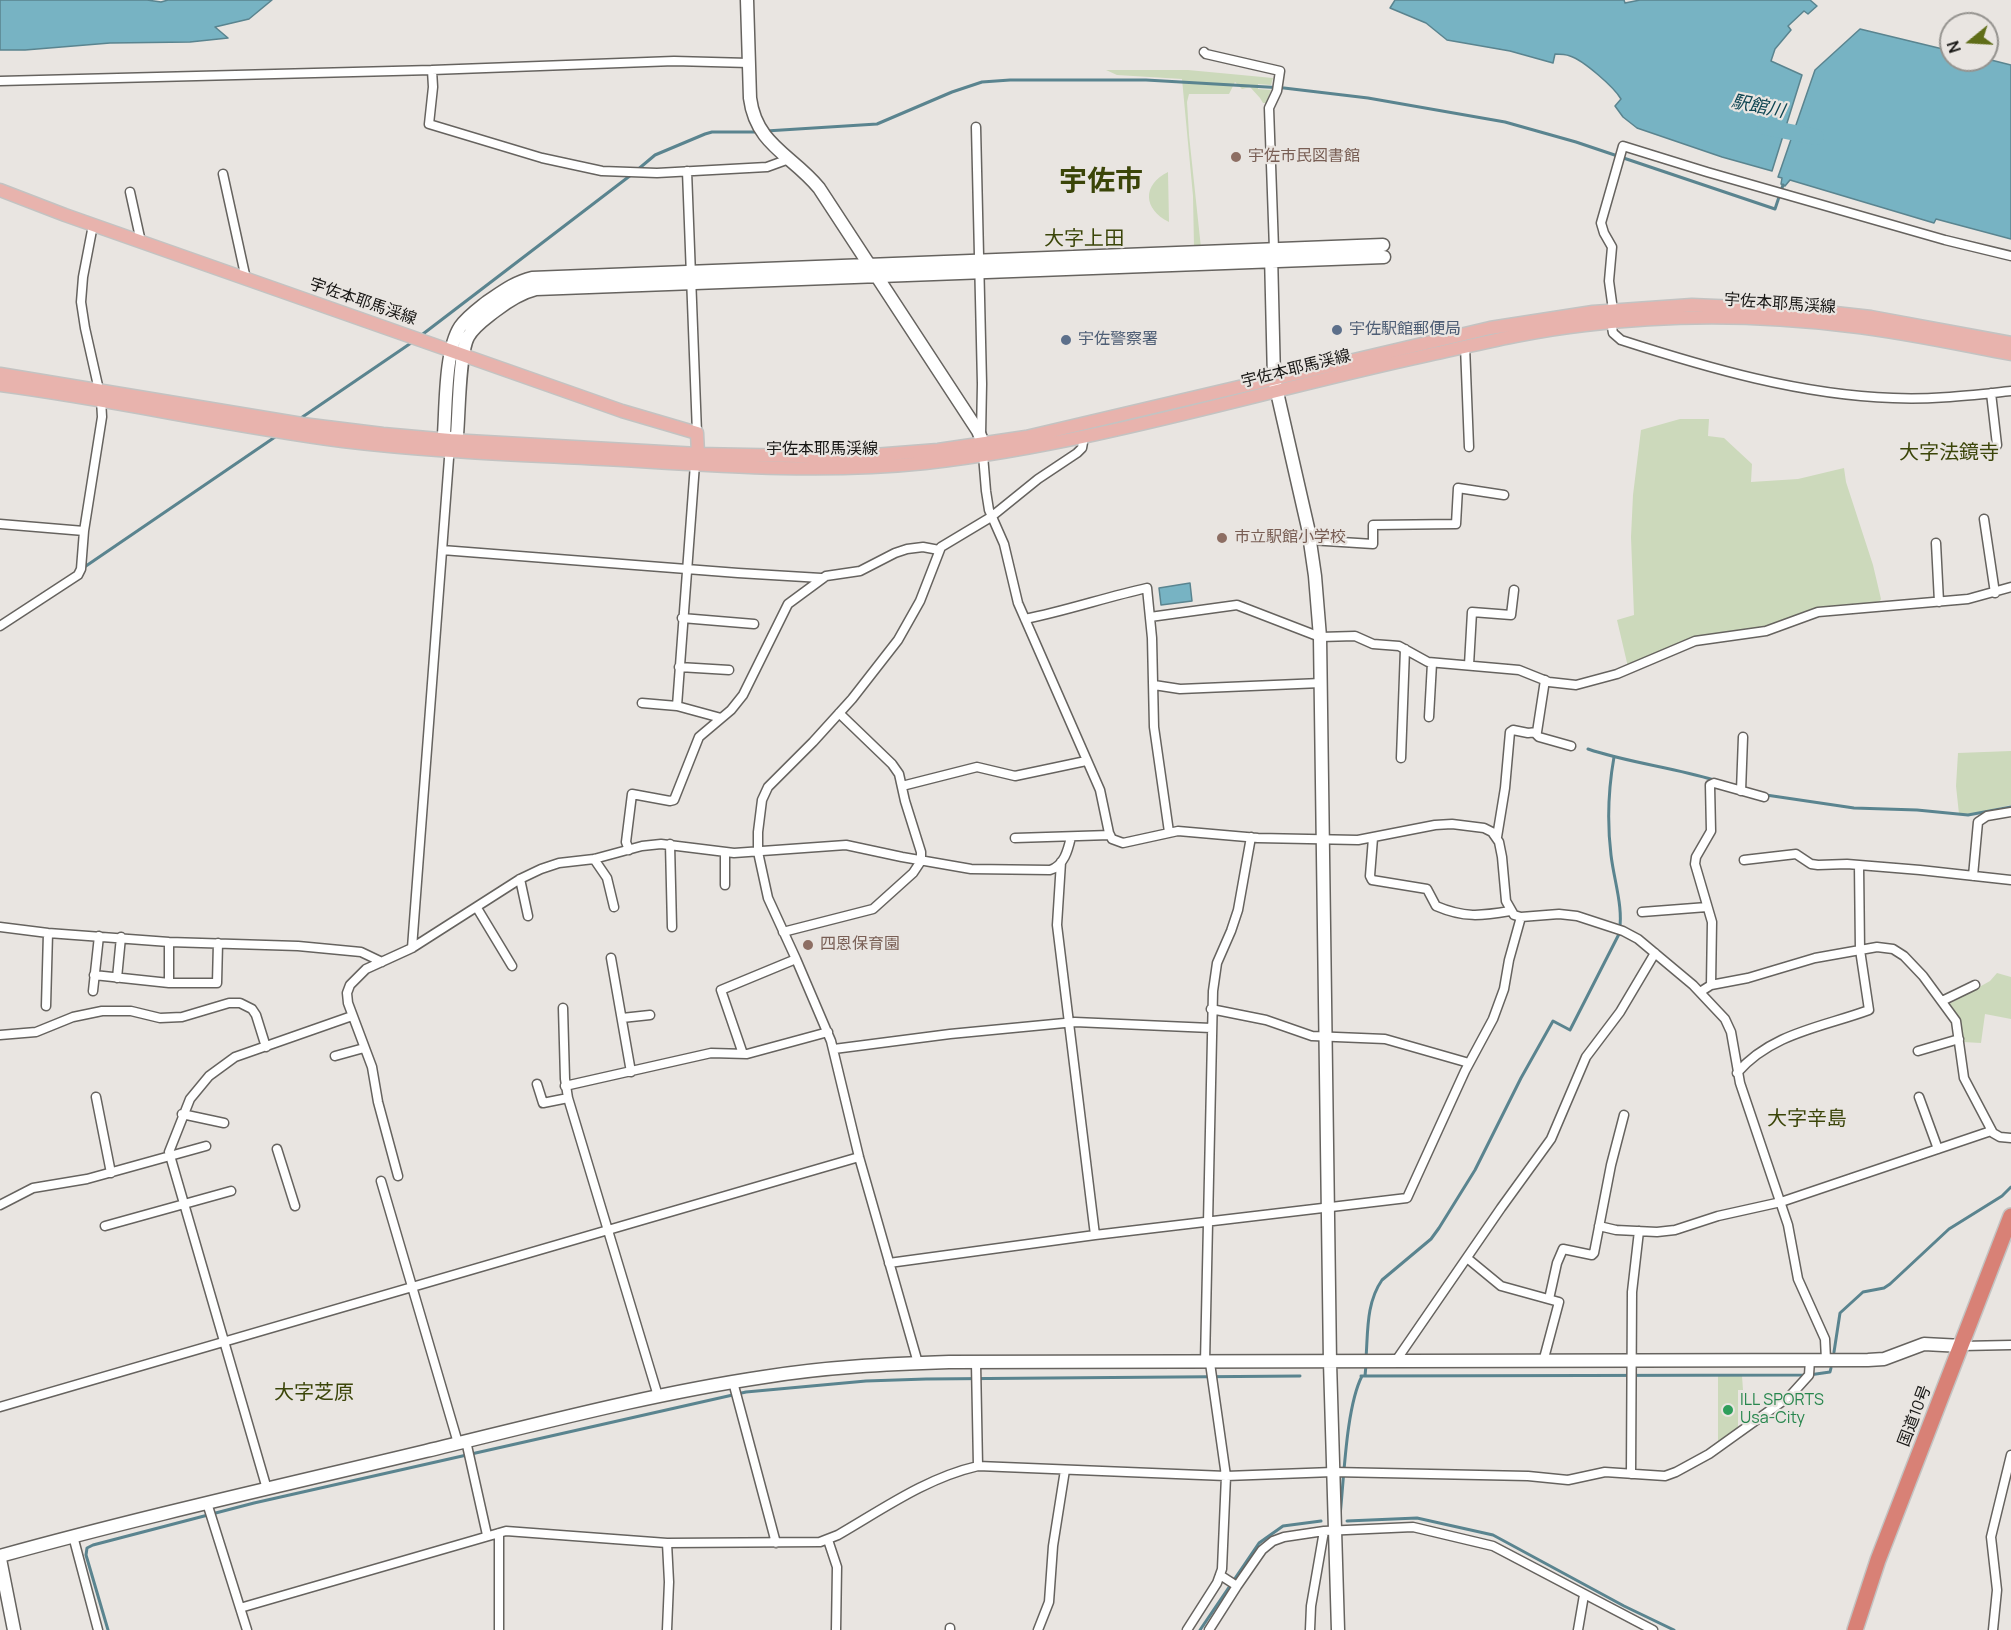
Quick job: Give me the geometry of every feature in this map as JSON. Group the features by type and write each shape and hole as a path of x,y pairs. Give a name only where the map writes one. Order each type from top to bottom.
{"highway":[{"name":"国道10号","path":"1855,1630 1878,1560 2011,1216"}],"main road":[{"name":"宇佐本耶馬渓線","path":"0,190 93,225 622,411 697,433"},
{"name":"宇佐本耶馬渓線","path":"0,374 313,436 697,459 805,468 922,463 982,446 1612,316 1716,305 1808,310 1871,317 2011,343"},
{"name":"宇佐本耶馬渓線","path":"982,446 1084,437 1490,328 1547,318 1718,316 1802,321 1882,330 2011,354"},
{"name":"宇佐本耶馬渓線","path":"0,385 99,394 383,434 450,446"},
{"path":"697,433 697,459"}],"street":[{"path":"747,0 750,98 755,120 769,142 819,188 982,446"},
{"path":"1204,52 1280,71 1277,91 1269,108 1275,385 1310,540 1320,637 1333,1472 1330,1531 1338,1630"},
{"path":"0,81 432,70 674,61 748,61"},
{"path":"432,70 433,87 429,124 542,158 602,171 657,173 771,167 789,159"},
{"path":"976,127 982,446 986,491 991,517 1004,544 1016,596 1102,795 1110,835 1115,841 1123,843 1168,832 1353,840 1373,838 1425,826 1452,824 1484,828 1497,837"},
{"path":"2011,256 1935,237 1623,146 1601,224 1612,247 1609,281 1613,333 1621,340 1795,388 1892,398 1933,398 2011,391"},
{"path":"687,171 697,433"},
{"path":"224,174 246,279"},
{"path":"130,192 141,242"},
{"path":"0,626 78,575 81,569 84,531 102,417 81,303 83,277 93,225"},
{"path":"690,277 876,275 979,266 1272,253 1384,251"},
{"path":"412,948 450,446 457,435 457,352 480,323 513,298 530,291 549,288 869,265 979,266"},
{"path":"1466,346 1469,447"},
{"path":"1991,393 1997,445"},
{"path":"918,1363 859,1157 834,1049 768,898 758,852 762,800 768,787 839,713 898,640 920,601 939,550 947,542 991,517 1038,479 1077,453 1082,448 1084,437"},
{"path":"677,706 682,618 697,459"},
{"path":"1310,540 1373,544 1373,525 1456,524 1458,488 1504,495"},
{"path":"1984,519 1995,593"},
{"path":"0,524 84,531"},
{"path":"1936,543 1939,602"},
{"path":"442,550 821,578 860,571 907,549 923,547 939,550"},
{"path":"629,850 626,843 632,794 673,800 699,737 743,695 785,609 821,578"},
{"path":"1150,617 1237,605 1320,637 1355,636 1373,644 1399,646 1432,663 1519,670 1568,686 1617,674 1695,641 1766,630 1829,610 1939,602 1995,593 2011,587"},
{"path":"1025,619 1147,588 1156,746 1168,832"},
{"path":"1469,665 1472,612 1511,615 1514,590"},
{"path":"682,618 754,624"},
{"path":"1401,758 1406,650"},
{"path":"1430,717 1432,663"},
{"path":"679,667 729,670"},
{"path":"1535,733 1538,729 1542,708 1545,680"},
{"path":"1154,685 1180,689 1321,683"},
{"path":"642,703 677,706 721,718"},
{"path":"783,932 873,909 909,877 921,861 921,852 899,774 839,713"},
{"path":"1510,911 1506,901 1503,857 1497,837 1505,788 1510,732 1513,730 1535,733 1539,737 1571,746"},
{"path":"1741,791 1743,737"},
{"path":"902,786 977,767 1015,776 1086,760"},
{"path":"1711,985 1713,931 1695,864 1696,857 1711,831 1710,785 1714,783 1764,797"},
{"path":"1973,876 1977,822 1987,816 2011,812"},
{"path":"1015,838 1110,835"},
{"path":"398,1176 378,1102 372,1067 347,998 350,986 366,969 412,948 520,879 553,864 594,859 642,846 670,844 725,853 840,845 971,869 1050,870 1056,868 1061,862 1071,837"},
{"path":"1187,1630 1222,1576 1226,1476 1208,1363 1211,1009 1215,969 1236,918 1251,837"},
{"path":"1373,838 1370,876 1372,880 1427,889 1436,906 1465,916 1510,911 1521,917 1559,914 1586,918 1629,934 1655,953 1720,1013 1727,1023 1737,1072 1790,1233 1798,1279 1825,1339 1826,1360"},
{"path":"670,844 672,927"},
{"path":"725,853 725,885"},
{"path":"1744,860 1796,854 1814,865 1859,865 2011,880"},
{"path":"594,859 607,878 614,907"},
{"path":"1061,862 1057,925 1095,1235"},
{"path":"1737,1072 1758,1052 1770,1045 1805,1030 1869,1010 1860,950 1859,865"},
{"path":"520,879 528,916"},
{"path":"1642,912 1707,907"},
{"path":"477,908 512,966"},
{"path":"889,1263 1095,1235 1404,1200 1410,1196 1469,1063 1488,1031 1502,997 1521,917"},
{"path":"0,927 169,942 265,943 361,952 381,962"},
{"path":"46,1006 48,933"},
{"path":"93,991 99,936"},
{"path":"117,978 121,937"},
{"path":"169,942 169,982"},
{"path":"94,975 169,982 217,983 218,943"},
{"path":"1700,993 1711,985 1753,976 1815,958 1883,947 1896,951 1923,976 1957,1024 1964,1078 1991,1131 1996,1135 2011,1138"},
{"path":"1395,1362 1551,1139 1586,1057 1620,1012 1655,953"},
{"path":"611,958 631,1072"},
{"path":"743,1054 721,990 796,959"},
{"path":"1942,1001 1975,985"},
{"path":"0,1035 36,1032 73,1017 102,1011 123,1010 152,1017 182,1017 229,1003 240,1004 252,1009 266,1047"},
{"path":"563,1008 568,1098 658,1396"},
{"path":"1211,1009 1266,1020 1312,1036 1385,1039 1469,1063"},
{"path":"621,1018 650,1015"},
{"path":"267,1489 183,1206 169,1157 169,1149 182,1114 192,1096 213,1073 236,1057 352,1016"},
{"path":"834,1049 950,1034 1069,1023 1211,1028"},
{"path":"566,1086 711,1053 743,1054 828,1032"},
{"path":"1918,1051 1959,1039"},
{"path":"335,1056 364,1048"},
{"path":"537,1084 543,1103 568,1098"},
{"path":"96,1097 111,1173"},
{"path":"1919,1097 1938,1149"},
{"path":"182,1114 224,1123"},
{"path":"1550,1299 1554,1272 1562,1251 1567,1249 1593,1255 1624,1115"},
{"path":"1599,1226 1616,1230 1657,1233 1670,1231 1720,1215 1780,1202 1991,1131"},
{"path":"0,1205 33,1188 111,1173 206,1146"},
{"path":"277,1149 295,1206"},
{"path":"0,1407 859,1157"},
{"path":"381,1181 466,1450 487,1535"},
{"path":"105,1226 231,1191"},
{"path":"1631,1474 1632,1292 1639,1231"},
{"path":"1467,1258 1501,1286 1557,1300 1559,1305 1543,1362"},
{"path":"14,1630 0,1558 73,1536 267,1489 466,1450 658,1396 734,1387 845,1367 918,1363 1884,1359 1917,1346 1930,1344 2011,1345"},
{"path":"240,1608 487,1535 516,1530 667,1543 809,1543 828,1539 935,1480 978,1466 1226,1476 1333,1472 1528,1476 1568,1480 1605,1473 1665,1476 1709,1454 1790,1396 1809,1375 1810,1360"},
{"path":"976,1363 978,1466"},
{"path":"734,1387 776,1542"},
{"path":"1993,1630 1998,1590 1991,1537 2011,1455"},
{"path":"1038,1630 1049,1602 1053,1546 1065,1470"},
{"path":"207,1503 247,1630"},
{"path":"1209,1630 1236,1585 1262,1550 1274,1541 1290,1535 1413,1527 1493,1546 1648,1629"},
{"path":"1310,1630 1311,1606 1330,1531"},
{"path":"499,1533 499,1630"},
{"path":"73,1536 99,1630"},
{"path":"828,1539 837,1567 836,1630"},
{"path":"667,1543 669,1582 667,1630"},
{"path":"1222,1576 1236,1585"},
{"path":"1578,1630 1584,1594"}],"green space":[{"path":"1106,70 1188,70 1273,78 1271,85 1258,84 1258,89 1271,90 1266,103 1263,103 1250,87 1242,89 1235,82 1229,94 1189,94 1187,102 1189,135 1201,248 1194,247 1193,196 1182,79 1117,75"},
{"path":"1168,172 1169,222 1154,211 1149,197 1154,183"},
{"path":"1680,419 1709,419 1708,436 1724,438 1752,464 1751,482 1798,479 1844,468 1846,482 1873,565 1881,599 1879,603 1829,607 1768,627 1706,635 1628,667 1617,620 1634,615 1631,537 1633,495 1641,430"},
{"path":"2011,751 2011,805 1971,814 1959,814 1956,786 1958,753"},
{"path":"1997,973 2011,977 2011,1019 1985,1014 1981,1043 1963,1042 1955,1014 1949,1004 1990,981"},
{"name":"ILL SPORTS Usa-City","path":"1718,1376 1742,1376 1743,1390 1738,1390 1738,1429 1718,1445"}],"water":[{"path":"0,0 147,0 161,2 168,0 272,0 249,19 215,27 228,38 190,42 110,43 0,50"},
{"path":"1395,0 1624,0 1625,3 1640,0 1810,0 1817,6 1808,14 1804,11 1788,26 1791,30 1775,49 1771,61 1802,75 1772,171 1722,157 1637,128 1623,117 1615,106 1621,99 1612,88 1598,74 1576,59 1555,54 1553,63 1510,51 1447,40 1426,23 1390,8"},
{"path":"1860,29 1939,48 1939,72 1999,72 1999,62 2011,65 2011,239 1936,219 1934,223 1790,180 1785,186 1781,184 1782,178 1778,177 1815,70"},
{"path":"1190,583 1192,601 1161,605 1159,588"}],"waterway":[{"path":"766,131 877,124 952,92 982,82 1146,80 1284,88 1368,98 1505,122 1576,142 1775,209 1783,185"},
{"name":"駅館川","path":"1765,127 1816,137"},
{"path":"636,171 655,155 705,134 760,132"},
{"path":"419,337 631,175"},
{"path":"298,420 414,341"},
{"path":"83,568 278,435"},
{"path":"1588,749 1714,780"},
{"path":"1366,1358 1370,1308 1382,1280 1431,1239 1439,1228 1475,1170 1521,1078 1553,1021 1570,1030 1619,934 1619,904 1609,831 1609,794 1614,757"},
{"path":"1766,795 1854,808 1917,810 1968,815 2011,807"},
{"path":"1834,1352 1840,1313 1863,1292 1884,1288 1890,1284 1949,1229 2002,1196 2011,1187"},
{"path":"1365,1376 1366,1365"},
{"path":"1361,1376 1809,1375 1830,1372 1831,1368"},
{"path":"108,1630 86,1555 87,1548 93,1545 254,1503 746,1392 866,1381 926,1379 1300,1376"},
{"path":"1340,1516 1349,1424 1352,1406 1362,1376"},
{"path":"1347,1521 1417,1518 1493,1535 1624,1606 1674,1630"},
{"path":"1200,1630 1259,1543 1283,1526 1321,1521"}],"place":[{"name":"宇佐市民図書館","path":"1236,157"},
{"name":"宇佐駅館郵便局","path":"1337,330"},
{"name":"宇佐警察署","path":"1066,340"},
{"name":"市立駅館小学校","path":"1222,538"},
{"name":"四恩保育園","path":"808,945"},
{"name":"ILL SPORTS Usa-City","path":"1728,1410"}],"district":[{"name":"宇佐市","path":"1101,182"},
{"name":"大字上田","path":"1084,239"},
{"name":"大字法鏡寺","path":"1949,453"},
{"name":"大字辛島","path":"1807,1119"},
{"name":"大字芝原","path":"314,1393"}]}
